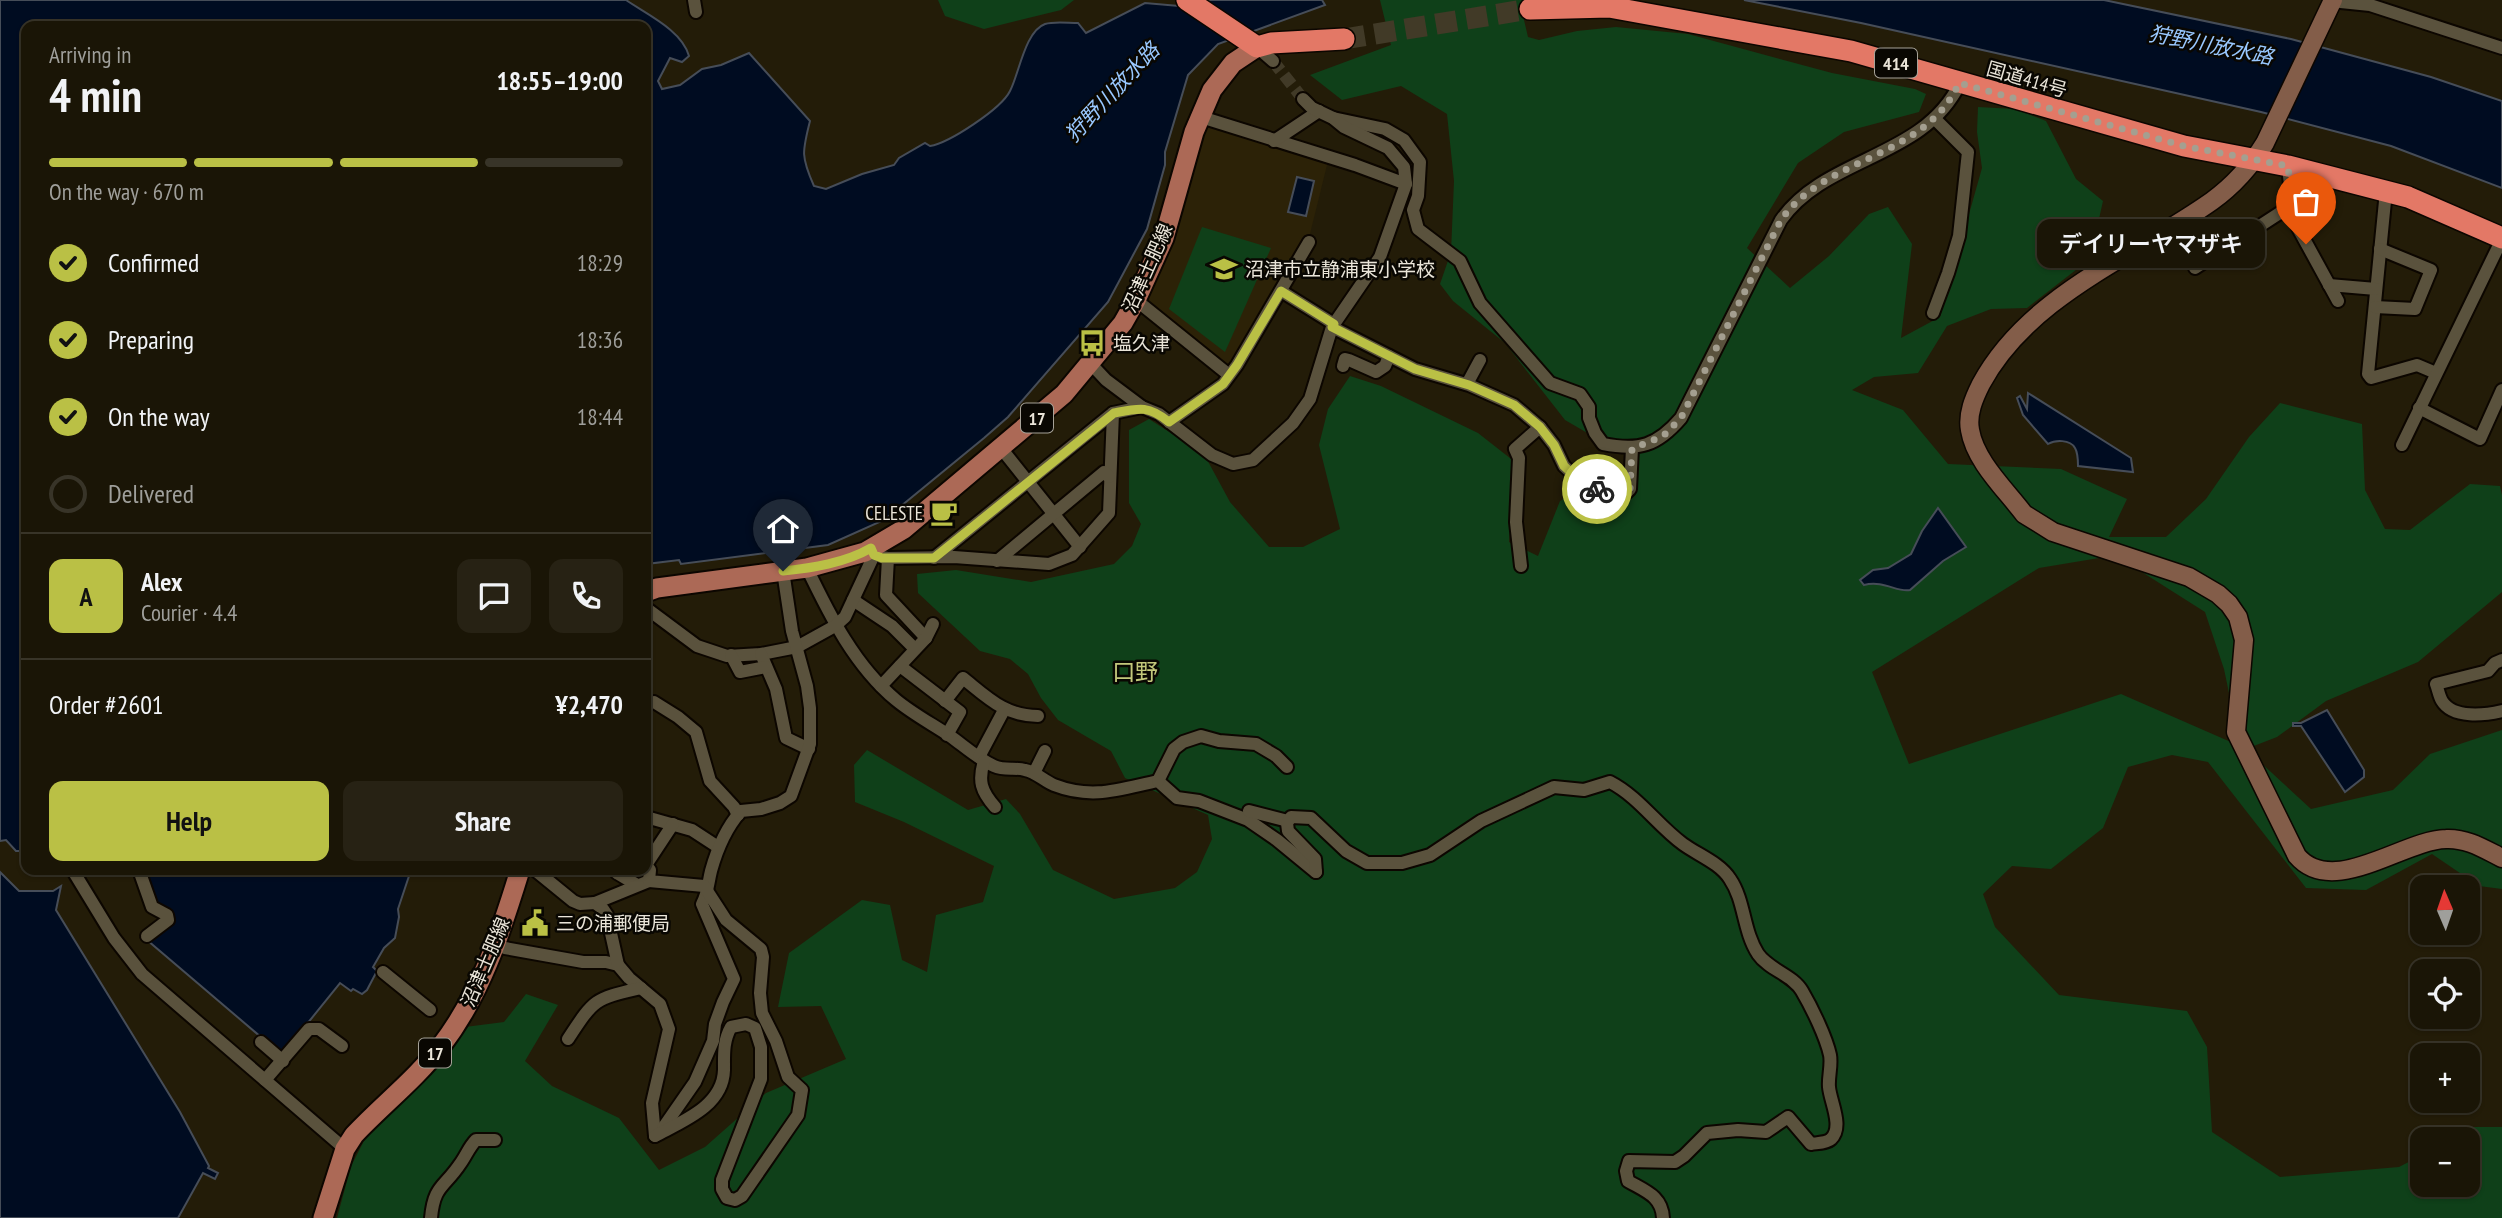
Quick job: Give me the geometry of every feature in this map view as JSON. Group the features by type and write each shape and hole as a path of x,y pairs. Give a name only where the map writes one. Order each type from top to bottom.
{"highway":[{"path":"1187,0 1259,49 1271,43 1344,38"},
{"name":"国道414号","path":"1530,9 1610,4 1822,45 1889,61 2184,146 2260,151 2288,166 2425,203 2502,238"}],"main road":[{"name":"沼津土肥線","path":"651,590 807,568 853,556 878,554 1064,394 1123,323 1136,300 1164,238 1201,117 1212,90 1233,63 1259,49"},
{"name":"沼津土肥線","path":"323,1218 345,1149 361,1128 427,1062 446,1039 473,997 496,944 518,875"}],"street":[{"path":"2502,48 2370,5 2327,4 2260,151 2238,180 2213,201 2062,296 2024,329 1993,366 1974,398 1969,428 1973,443 1994,475 2032,521 2053,532 2189,577 2229,604 2238,617 2244,640 2236,732 2297,856 2303,863 2322,870 2347,870 2444,839 2465,840 2502,858"},
{"path":"1303,99 1318,111 1333,118 1385,129 1404,140 1420,162 1418,196 1413,210 1418,229 1460,261 1480,303 1550,383 1580,394 1589,407 1595,433 1603,444 1632,449 1663,436 1681,418 1781,220 1793,203 1813,188 1900,144 1935,119 1954,96 1959,83"},
{"path":"1274,141 1318,111"},
{"path":"1201,117 1355,165 1406,184"},
{"path":"1091,364 1106,380 1142,407 1159,414 1222,460 1233,464 1253,460 1293,423 1310,399 1333,325 1380,257 1406,184 1404,167 1388,148 1344,127 1333,118"},
{"path":"1933,313 1959,236 1968,152 1935,119"},
{"path":"2288,166 2292,205 2298,228 2338,300"},
{"path":"2386,191 2368,374 2371,378 2417,365 2436,373"},
{"path":"2195,268 2292,205"},
{"path":"2402,445 2502,238"},
{"path":"1169,422 1223,384 1309,242"},
{"path":"2375,307 2414,309 2431,270 2380,249"},
{"path":"2329,285 2376,289"},
{"path":"1281,291 1333,325 1415,369 1467,384 1514,405 1540,427 1571,473 1579,480 1614,497 1623,496 1630,489 1632,449"},
{"path":"1136,300 1229,375"},
{"path":"1343,366 1345,359 1376,372 1385,366 1389,356"},
{"path":"1467,384 1480,360"},
{"path":"2419,408 2480,439 2502,390"},
{"path":"934,558 1114,413 1142,407"},
{"path":"878,554 1049,564 1072,555 1109,513 1114,413"},
{"path":"1523,559 1516,523 1519,458 1515,449 1540,427"},
{"path":"1001,448 1080,547"},
{"path":"997,561 1104,472 1109,477"},
{"path":"651,612 697,646 764,660 797,647 835,626 845,617 878,554"},
{"path":"878,554 886,595 926,638"},
{"path":"807,568 835,626 881,686 921,719 981,759 1005,770 1026,769 1051,784 1072,790 1119,792 1158,781 1174,749 1183,742 1201,736 1219,741 1256,744 1276,756 1287,767"},
{"path":"656,1136 669,1123 695,1082 713,1041 715,1024 734,979 702,904 708,893 718,847 741,811 761,809 791,796 809,748 810,708 804,671 792,631 783,571"},
{"path":"853,600 892,625 915,649"},
{"path":"881,686 926,638 933,624"},
{"path":"764,660 776,688 786,738 809,748"},
{"path":"2502,660 2488,671 2436,684 2441,700 2449,709 2469,714 2502,711"},
{"path":"900,666 960,712 947,735"},
{"path":"945,701 963,678 1004,710 1023,716 1038,716"},
{"path":"654,702 696,732 712,785 734,807 738,815"},
{"path":"995,807 980,784 981,759 1004,710"},
{"path":"1034,774 1045,751"},
{"path":"1158,781 1177,798 1199,801 1248,820 1315,872 1315,859 1288,831 1291,817 1311,818 1346,850 1367,863 1402,863 1430,855 1481,821 1554,787 1584,790 1610,782 1626,790 1682,843 1715,864 1730,877 1746,930 1757,953 1765,963 1801,988 1822,1035 1831,1056 1829,1089 1836,1125 1835,1134 1826,1142 1811,1144 1788,1117 1766,1132 1738,1130 1707,1133 1675,1162 1629,1161 1626,1171 1628,1181 1655,1196 1660,1202 1663,1218"},
{"path":"1249,811 1289,821"},
{"path":"651,818 692,831 718,847"},
{"path":"651,857 673,824"},
{"path":"76,875 114,938 142,974 345,1149"},
{"path":"141,875 152,907 167,915 168,920 147,936"},
{"path":"541,875 580,904 595,903 643,883 647,875"},
{"path":"622,875 643,883 704,887 726,920 761,949 762,1013 776,1041 788,1077 802,1090 798,1115 741,1196 735,1200 727,1198 722,1189 722,1181 761,1079 761,1047 755,1028 747,1024 732,1027 727,1035 723,1051 724,1074 713,1101 656,1136"},
{"path":"595,903 607,915 618,965"},
{"path":"496,944 583,962 618,965 660,1004 669,1029 652,1103 656,1136"},
{"path":"383,972 429,1010"},
{"path":"568,1039 585,1012 597,1000 641,988"},
{"path":"265,1080 303,1035 314,1027 342,1046"},
{"path":"261,1042 283,1061"},
{"path":"431,1218 435,1195 460,1164 468,1148 476,1140 495,1140"}],"shaded area":[{"name":"沼津市立静浦東小学校","path":"1208,124 1328,161 1309,238 1228,368 1144,299"}],"green space":[{"path":"938,0 1074,0 1061,10 984,29 945,16"},
{"path":"1380,0 1522,0 1528,37 1539,40 1577,31 1616,27 1688,34 1832,73 1915,89 1926,94 1919,112 1844,132 1798,163 1747,248 1790,288 1829,256 1869,214 1888,207 1912,244 1901,338 1940,317 1982,168 1977,132 1978,107 2015,109 2046,121 2076,179 2103,201 2090,259 2027,308 1991,309 1947,326 1918,373 1874,377 1852,390 1903,410 1948,464 2061,469 2127,499 2109,537 2166,537 2206,499 2249,437 2280,403 2362,424 2365,490 2385,529 2410,530 2470,484 2500,486 2502,592 2418,662 2326,701 2277,737 2246,749 2311,809 2393,790 2430,754 2502,730 2502,889 2480,886 2480,875 2463,875 2432,854 2366,890 2306,888 2208,762 2172,755 2128,767 2103,828 2051,869 2012,866 1983,894 1995,927 2059,995 2187,1011 2207,1047 2212,1132 2280,1177 2399,1167 2410,1161 2410,1197 2480,1197 2480,1127 2502,1127 2502,1218 337,1218 351,1166 378,1114 421,1085 465,1027 504,1022 526,994 558,1005 525,1061 552,1086 619,1118 659,1170 705,1147 766,1093 846,1059 821,1006 778,1007 789,953 862,900 890,905 902,960 927,972 936,915 983,902 994,866 904,822 855,802 854,765 867,750 968,810 1006,799 1020,814 1053,870 1114,899 1175,888 1197,872 1212,839 1208,815 1125,778 1111,751 1058,720 1041,698 1028,674 1010,659 980,651 918,593 917,574 956,570 1031,582 1114,564 1132,546 1141,524 1129,503 1129,430 1149,419 1204,454 1230,502 1269,547 1303,547 1340,529 1319,445 1328,409 1350,376 1381,386 1478,433 1515,462 1509,542 1538,556 1560,501 1579,491 1627,501 1639,463 1565,420 1505,343 1453,301 1440,284 1451,252 1454,181 1447,114 1401,86 1342,100 1310,75 1391,45","holes":["2104,548 2205,612 2224,669 2240,746 2121,694 1909,764 1872,672 2039,568 2099,558"]},
{"path":"1202,227 1271,248 1225,352 1169,309"}],"water":[{"name":"狩野川放水路","path":"0,0 626,0 679,38 689,56 682,62 670,58 658,81 662,89 680,85 702,69 721,65 749,53 810,121 804,148 805,161 814,186 826,189 862,174 894,165 899,158 925,143 930,146 939,144 986,116 1010,91 1032,35 1045,24 1078,23 1086,33 1145,3 1179,6 1186,0 1322,0 1325,5 1218,44 1188,75 1165,152 1165,165 1147,229 1108,302 1008,417 884,520 828,545 681,564 679,560 651,563 651,21 21,21 21,851 16,851 6,840 0,841"},
{"name":"狩野川放水路","path":"1744,0 2104,0 2291,39 2431,77 2502,101 2502,188 2391,146 2261,112 1861,23"},
{"path":"1297,177 1314,181 1306,216 1288,212"},
{"path":"2028,393 2131,458 2133,472 2078,466 2077,452 2073,445 2062,441 2048,444 2023,415 2017,398 2020,396 2027,409"},
{"path":"1938,508 1966,547 1943,561 1910,590 1878,584 1864,585 1860,580 1873,570 1888,568 1911,554 1922,531"},
{"path":"2327,710 2364,770 2364,777 2345,792 2301,726 2293,726 2293,723 2301,723"},
{"path":"0,872 19,891 53,891 61,886 56,910 180,1112 208,1168 218,1173 215,1179 203,1173 178,1218 0,1218"},
{"path":"145,875 409,875 398,909 395,938 384,948 373,967 377,971 367,990 362,994 353,989 351,991 340,983 282,1055 147,940 173,921 155,904"}],"tunnel":[{"path":"1344,39 1530,9"},
{"path":"1273,61 1303,99"}],"way so far":[{"path":"1597,489 1614,497 1623,496 1630,489 1632,449 1663,436 1681,418 1781,220 1793,203 1813,188 1900,144 1935,119 1954,96 1959,83 2184,146 2288,166 2292,205 2298,228 2306,244"}],"place":[{"name":"デイリーヤマザキ","path":"2306,244"},
{"name":"沼津市立静浦東小学校","path":"1224,269"},
{"name":"塩久津","path":"1092,343"},
{"name":"CELESTE","path":"944,513"},
{"name":"三の浦郵便局","path":"535,923"}],"district":[{"name":"口野","path":"1135,671"}],"route":[{"path":"783,571 853,556 871,548 874,555 882,558 934,558 1114,413 1142,407 1159,414 1169,422 1223,384 1281,291 1360,343 1415,369 1469,385 1514,405 1540,427 1554,445 1564,466 1579,480 1597,489"}]}
